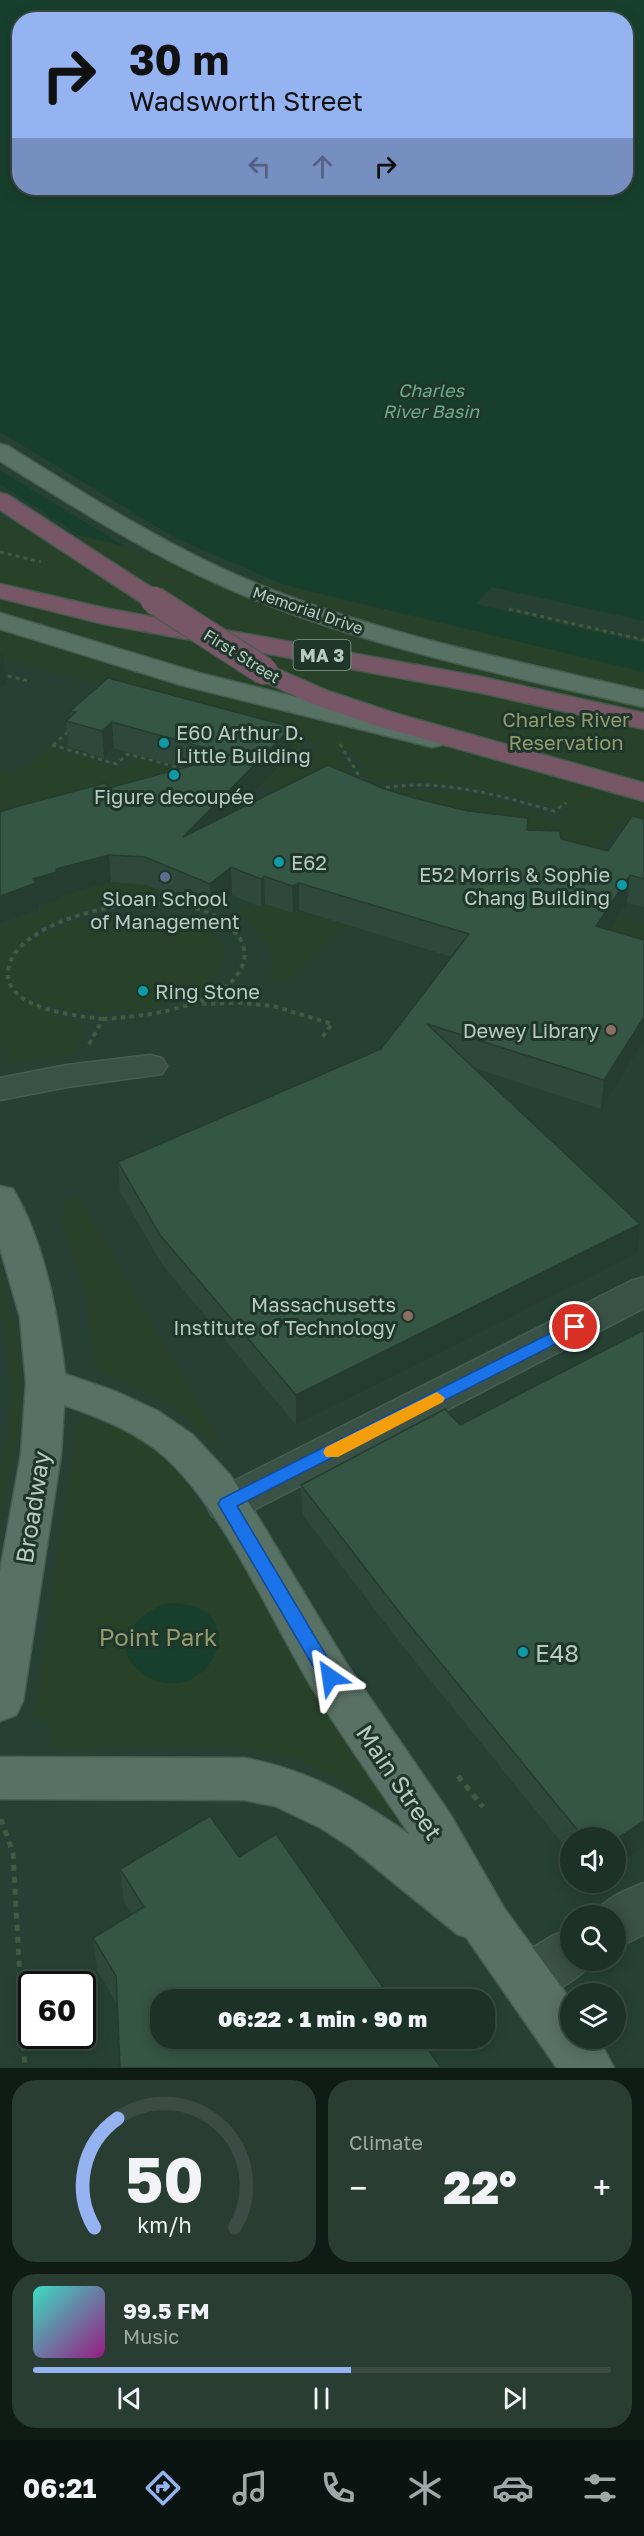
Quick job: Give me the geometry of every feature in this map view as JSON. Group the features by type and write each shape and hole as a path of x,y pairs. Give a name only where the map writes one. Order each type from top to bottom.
{"highway":[{"name":"First Street","path":"0,500 264,671 304,691 349,708 510,757"},
{"name":"Memorial Drive","path":"0,591 104,616 477,684 644,721"},
{"name":"MA 3","path":"510,757 644,792"}],"main road":[{"name":"Memorial Drive","path":"0,451 147,541 211,573 273,599 346,624 644,699"},
{"path":"0,621 190,679 350,720 510,757"},
{"path":"0,1198 11,1223 39,1317 46,1383"},
{"name":"Main Street","path":"46,1383 117,1409 165,1435 189,1457 227,1504 330,1677 428,1822 486,1926 588,2068"},
{"name":"Broadway","path":"0,1701 41,1454 46,1383"},
{"name":"Main Street","path":"0,1778 244,1779 271,1783 305,1796 356,1826 486,1926"}],"street":[{"path":"0,1089 67,1076 150,1066"},
{"path":"227,1504 644,1291"},
{"path":"626,1918 644,1906"},
{"path":"525,1980 560,1959"}],"path":[{"path":"510,609 644,640"},
{"path":"0,674 29,681"},
{"path":"77,724 52,746 116,764 128,754 192,772"},
{"path":"348,759 363,783"},
{"path":"375,790 403,786 456,788 496,795 554,811 566,803"},
{"path":"192,1004 234,978 247,961 241,938 231,926 195,907 171,902 151,902 101,910 71,919 44,931 22,945 10,960 8,977 17,993 32,1003 77,1017 103,1019 149,1016 192,1004 242,1003 282,1008 332,1024 321,1039"},
{"path":"86,1048 103,1019"},
{"path":"458,1776 483,1807"},
{"path":"0,1816 13,1853 24,2068"}],"green space":[{"name":"Charles River Reservation","path":"0,516 644,672 644,829 600,817 619,823 603,846 613,849 603,859 413,804 405,794 398,794 397,789 459,793 498,801 556,823 572,812 583,813 478,787 426,782 370,784 355,754 455,779 337,748 348,772 294,785 273,787 263,785 288,758 303,762 322,744 257,726 304,740 293,751 215,729 226,718 0,658"},
{"path":"47,748 124,770 137,759 223,785 0,837 0,771 16,776"},
{"path":"143,875 163,891 82,910 37,930 26,947 22,964 22,978 28,991 37,1003 50,1012 66,1020 85,1025 75,1054 15,1063 0,1046 0,926 40,911 39,907 62,900 61,897"},
{"path":"267,903 346,925 289,982 267,979 272,959 266,941 252,925 235,913 244,905 258,910"},
{"path":"592,909 644,924 644,959 571,937"},
{"path":"120,916 164,917 197,923 220,939 224,952 221,969 199,990 178,999 129,1011 103,1012 55,1006 33,997 16,981 18,964 25,950 37,939 69,924"},
{"path":"78,1197 220,1440 212,1443 179,1411 109,1376 94,1365 85,1290 61,1221 66,1201"},
{"path":"0,1257 19,1348 22,1407 0,1534 0,1481 9,1419 10,1375 0,1304"},
{"name":"Point Park","path":"84,1417 124,1431 158,1453 178,1472 246,1569 413,1832 325,1773 293,1758 267,1752 238,1748 174,1745 51,1749 49,1720 33,1718 77,1422"}],"water":[{"name":"Charles River Basin","path":"0,0 644,0 644,672 0,516"},
{"path":"168,1603 197,1608 214,1620 219,1637 215,1655 203,1671 186,1681 165,1683 142,1673 131,1663 126,1653 126,1642 136,1623 145,1614"}],"pier":[{"path":"0,432 177,539 296,590 133,551 0,470"},
{"path":"0,484 78,535 87,540 0,519"},
{"path":"492,587 644,621 644,643 476,604"}],"building":[{"path":"108,678 292,727 183,837 328,765 382,788 414,798 468,811 528,818 527,830 560,831 561,839 608,851 632,816 644,819 644,879 630,875 596,926 644,940 644,1017 604,1080 427,1024 640,1224 296,1395 160,1235 118,1162 381,1049 469,934 299,883 292,886 264,876 261,879 231,867 210,884 145,857 109,855 56,869 57,872 33,879 36,883 0,896 0,812 105,783 109,788 231,755 112,722 102,731 66,721 76,712 70,711"},
{"name":"E48","path":"644,1330 644,1821 626,1833 626,1827 575,1827 403,1617 301,1485 445,1409 460,1425"},
{"path":"210,1816 239,1857 276,1834 384,1989 150,1989 150,2049 428,2049 441,2068 120,2068 116,1976 93,1938 144,1907 120,1869"}],"slow traffic":[{"path":"332,1452 437,1398"}],"place":[{"name":"E60 Arthur D. Little Building","path":"164,743"},
{"name":"Figure decoupée","path":"174,775"},
{"name":"E62","path":"279,862"},
{"name":"Sloan School of Management","path":"165,877"},
{"name":"E52 Morris & Sophie Chang Building","path":"622,885"},
{"name":"Ring Stone","path":"143,991"},
{"name":"Dewey Library","path":"611,1030"},
{"name":"Massachusetts Institute of Technology","path":"408,1316"},
{"name":"E48","path":"523,1652"}],"route":[{"path":"330,1677 227,1504 575,1327"}]}
